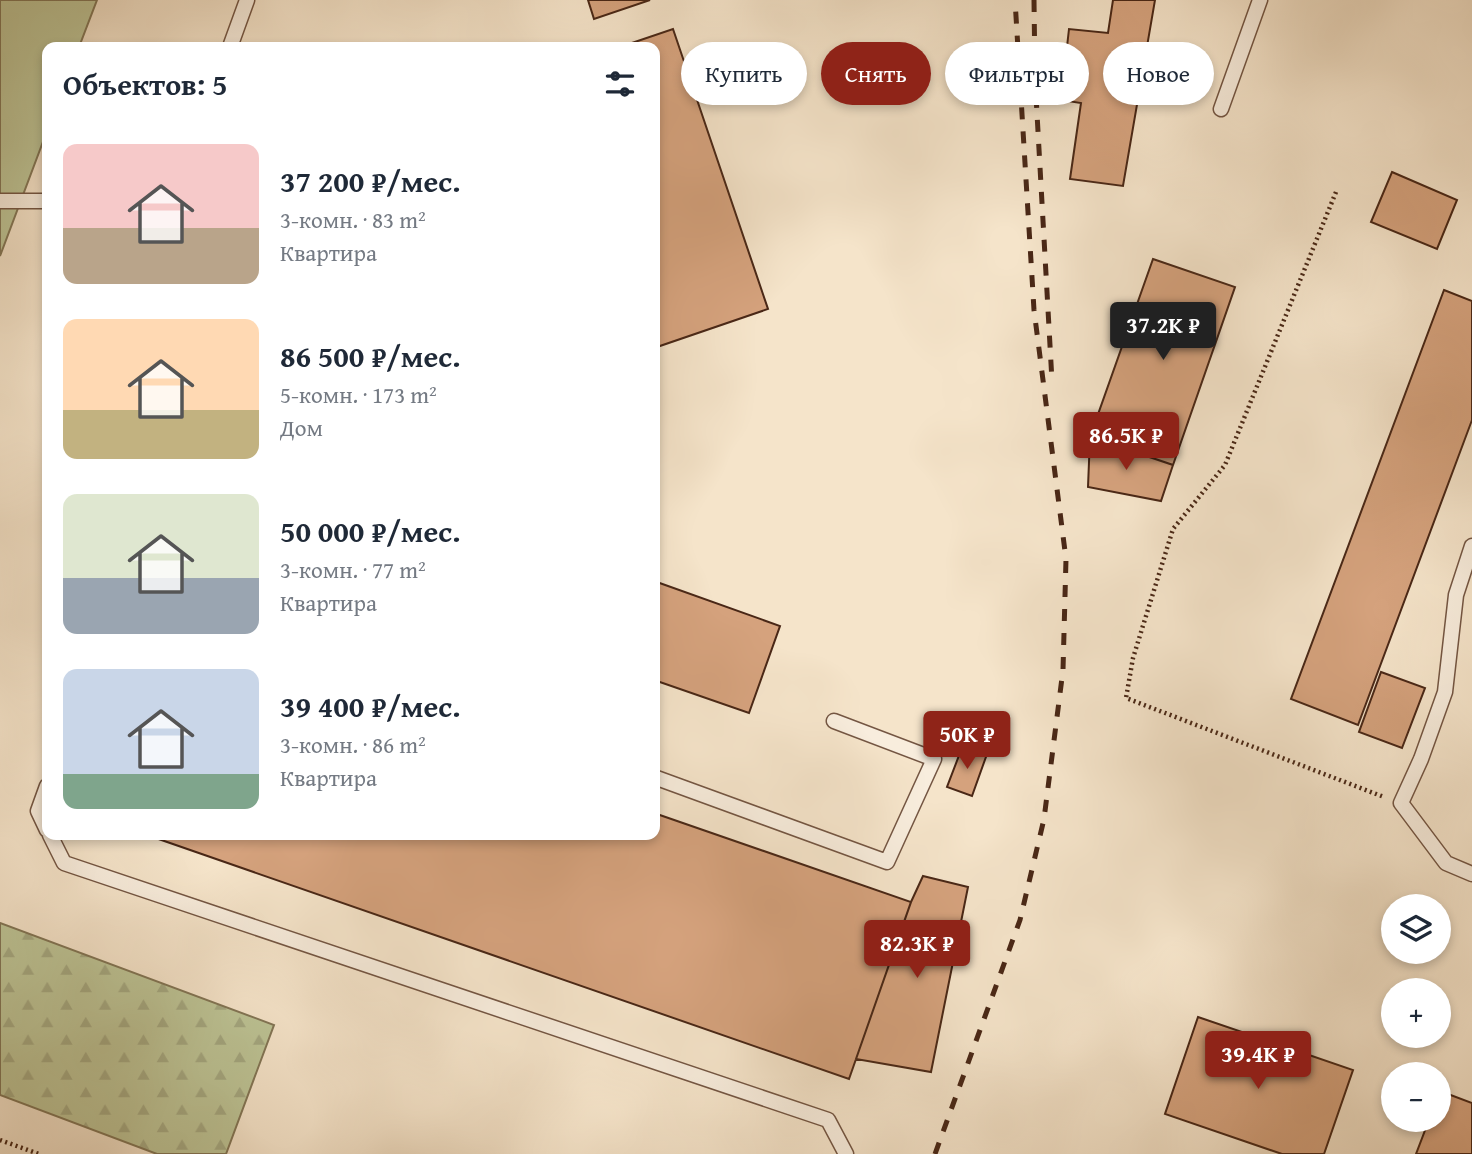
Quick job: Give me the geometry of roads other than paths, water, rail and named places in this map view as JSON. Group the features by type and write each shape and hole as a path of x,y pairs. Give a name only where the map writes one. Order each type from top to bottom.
{"lane":[{"path":"232,42 247,0"},
{"path":"1221,109 1260,0"},
{"path":"0,201 42,201"},
{"path":"1472,546 1456,595 1445,692 1421,759 1401,803 1446,863 1472,874"},
{"path":"660,779 887,862 934,759 834,722"},
{"path":"42,800 38,811 42,819"},
{"path":"52,840 64,863 828,1120 846,1154"}],"railway":[{"path":"935,1154 1020,920 1044,819 1063,670 1066,559 1034,310 1015,0"},
{"path":"1034,0 1035,78 1052,381"}]}
